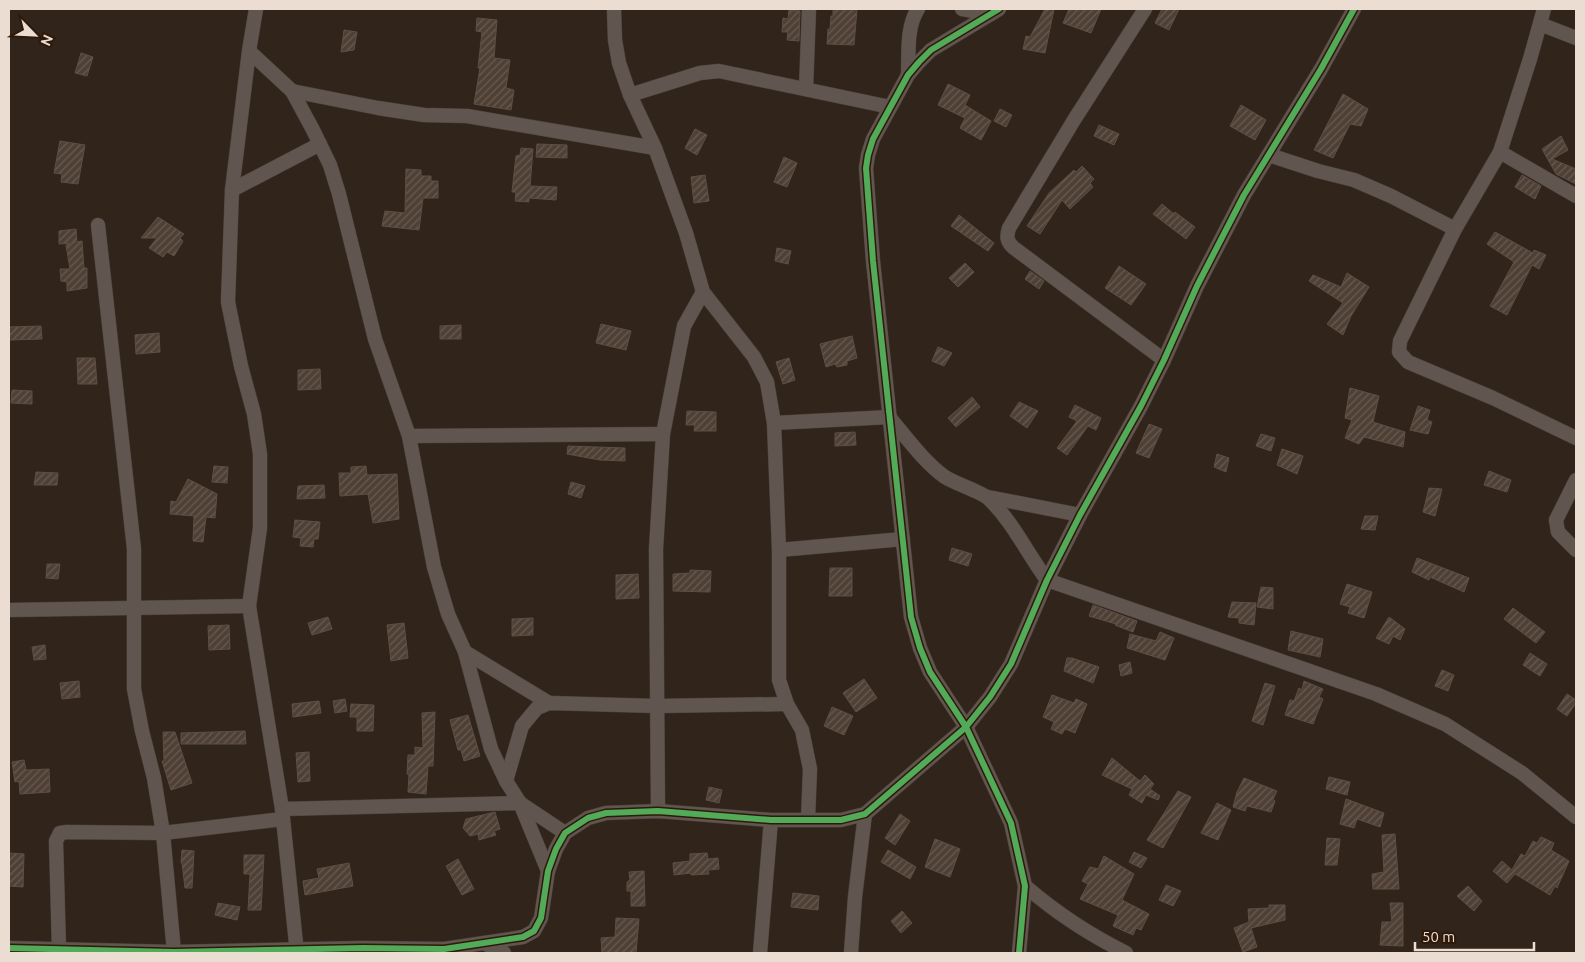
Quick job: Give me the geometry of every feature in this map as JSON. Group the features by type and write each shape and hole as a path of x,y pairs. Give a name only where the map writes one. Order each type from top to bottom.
{"street":[{"path":"256,9 232,190 228,302 241,366 254,414 260,454 260,528 249,606 283,814 296,951"},
{"path":"614,9 615,40 619,63 630,95 655,148 686,232 703,292 754,358 767,382 774,423 779,550 779,680 787,704 802,730 810,769 808,819"},
{"path":"806,89 809,9"},
{"path":"908,75 910,30 913,16 918,9"},
{"path":"962,9 995,11"},
{"path":"1145,9 1069,128 1009,228 1007,236 1008,243 1164,360"},
{"path":"9,948 174,952 296,951 363,948 446,951 523,937 534,931 541,918 548,871 556,849 565,833 588,818 606,813 658,811 771,820 842,820 865,814 966,727 990,697 1011,664 1047,580 1080,515 1141,406 1164,360 1196,286 1244,195 1321,69 1354,9"},
{"path":"1544,9 1500,152 1455,229 1400,340 1399,352 1408,362 1492,398 1576,438"},
{"path":"995,11 931,50 908,75 873,139 866,168 873,261 912,617 920,648 930,672 966,727 1011,823 1024,886 1019,953"},
{"path":"1540,24 1576,38"},
{"path":"249,51 292,91 330,166 339,194 375,339 409,436 434,567 448,614 465,652 491,749 506,781 520,803 548,871"},
{"path":"630,95 700,73 719,70 890,107"},
{"path":"292,91 378,108 424,115 467,116 655,148"},
{"path":"232,190 320,144"},
{"path":"1500,152 1576,196"},
{"path":"1269,155 1318,171 1354,180 1391,196 1455,229"},
{"path":"98,225 134,549 134,689 154,778 163,833 174,952"},
{"path":"658,811 656,549 663,434 684,326 703,292"},
{"path":"890,417 916,450 944,476 964,488 988,497 1080,515"},
{"path":"774,423 890,417"},
{"path":"409,436 663,434"},
{"path":"1576,480 1556,520 1558,532 1576,550"},
{"path":"988,497 1019,538 1047,580 1376,694 1445,724 1522,773 1576,816"},
{"path":"779,550 903,539"},
{"path":"9,610 249,606"},
{"path":"465,652 549,703"},
{"path":"506,781 522,726 537,708 549,703 657,706 787,704"},
{"path":"59,949 56,841 60,833 163,833 283,814 520,803 565,833"},
{"path":"851,953 855,897 865,814"},
{"path":"760,953 771,820"},
{"path":"1024,886 1082,929 1126,953"},
{"path":"484,943 504,953"}],"building":[{"path":"833,9 857,9 854,45 827,44 828,29 830,29"},
{"path":"1045,9 1054,9 1045,53 1023,49 1026,36 1030,37"},
{"path":"1069,9 1101,9 1091,33 1063,23"},
{"path":"1162,9 1179,9 1169,30 1155,23"},
{"path":"789,10 800,11 799,41 787,40 788,32 782,32 783,18 788,19"},
{"path":"477,18 497,20 494,58 510,60 506,88 514,90 511,110 474,104 480,68 478,68 482,32 476,31"},
{"path":"344,30 357,32 354,50 341,52"},
{"path":"81,53 93,57 87,76 75,73"},
{"path":"948,84 970,95 965,105 991,121 981,140 960,128 965,118 938,105"},
{"path":"1343,94 1368,109 1361,126 1350,124 1333,158 1314,150"},
{"path":"1241,105 1266,120 1255,140 1230,126"},
{"path":"1000,109 1012,115 1006,127 994,121"},
{"path":"1099,125 1119,134 1114,145 1094,136"},
{"path":"695,129 707,135 697,155 685,148"},
{"path":"1561,136 1568,150 1552,159 1576,169 1576,184 1556,174 1542,149"},
{"path":"60,141 85,145 78,184 61,182 62,174 54,173"},
{"path":"537,144 567,145 567,158 536,157"},
{"path":"521,148 533,149 530,186 557,187 556,200 529,198 529,202 515,201 516,192 512,192 516,156 520,155"},
{"path":"784,157 797,163 787,187 774,182"},
{"path":"1082,166 1094,179 1090,183 1093,187 1070,209 1062,200 1040,234 1027,226 1049,193 1074,170 1076,172"},
{"path":"406,169 421,170 421,176 431,176 431,181 438,181 438,198 423,198 419,230 382,226 385,211 405,213"},
{"path":"705,175 709,201 694,203 691,177"},
{"path":"1522,175 1541,186 1535,199 1515,187"},
{"path":"1162,204 1195,227 1186,239 1153,214"},
{"path":"959,215 994,243 988,251 951,226"},
{"path":"158,217 184,234 180,238 183,241 174,256 167,252 163,257 149,248 157,238 141,238"},
{"path":"76,229 77,242 82,241 84,268 87,268 87,288 67,291 67,282 61,281 60,269 70,269 66,245 75,243 59,244 59,231"},
{"path":"1495,232 1533,253 1534,250 1546,255 1539,269 1532,265 1507,315 1490,306 1514,262 1487,244"},
{"path":"777,248 791,251 788,264 775,261"},
{"path":"965,263 974,272 958,287 949,278"},
{"path":"1119,266 1146,284 1131,305 1105,288"},
{"path":"1030,271 1044,281 1039,289 1025,279"},
{"path":"1347,273 1369,287 1351,316 1343,335 1327,324 1343,303 1309,281 1313,275 1341,287"},
{"path":"601,324 631,331 626,350 596,343"},
{"path":"461,325 461,339 440,339 440,326"},
{"path":"41,326 42,339 9,340 9,327"},
{"path":"159,333 160,352 136,354 135,335"},
{"path":"852,336 857,358 847,361 847,365 837,367 835,364 826,367 820,344"},
{"path":"938,347 952,353 944,366 932,361"},
{"path":"77,358 95,358 97,384 78,384"},
{"path":"789,358 795,380 783,384 776,362"},
{"path":"320,369 321,389 298,390 298,370"},
{"path":"1350,388 1379,396 1373,422 1405,432 1403,447 1364,437 1359,444 1345,438 1352,420 1345,418"},
{"path":"12,390 32,391 32,404 11,403"},
{"path":"972,397 980,407 956,427 948,418"},
{"path":"1019,402 1038,411 1027,428 1010,416"},
{"path":"1075,405 1101,418 1096,430 1088,426 1067,455 1057,448 1077,421 1069,417"},
{"path":"1418,406 1430,410 1427,420 1432,422 1428,434 1410,430"},
{"path":"687,411 716,412 716,431 694,431 695,425 686,425"},
{"path":"1149,424 1162,429 1149,458 1136,453"},
{"path":"855,432 856,445 835,446 835,433"},
{"path":"1261,434 1275,438 1271,451 1256,446"},
{"path":"568,446 625,448 625,461 600,460 567,454"},
{"path":"1282,449 1303,456 1297,474 1277,465"},
{"path":"1217,454 1229,458 1226,472 1214,467"},
{"path":"214,466 228,467 227,483 212,482"},
{"path":"366,466 367,475 397,474 399,519 373,523 368,494 340,496 339,473 351,473 351,467"},
{"path":"1489,471 1511,480 1507,492 1484,485"},
{"path":"36,472 58,473 57,485 34,485"},
{"path":"188,479 217,494 215,518 206,517 203,542 193,541 194,516 170,514 171,501 176,502"},
{"path":"571,482 585,486 581,498 568,494"},
{"path":"324,485 325,498 297,499 298,486"},
{"path":"1429,488 1442,489 1435,516 1423,512"},
{"path":"1365,516 1378,516 1375,530 1361,529"},
{"path":"295,520 320,522 318,539 314,539 313,547 300,546 301,538 293,537"},
{"path":"952,548 972,554 968,566 949,560"},
{"path":"1417,558 1469,578 1464,592 1430,577 1429,580 1412,572"},
{"path":"47,564 60,564 58,579 46,578"},
{"path":"830,568 852,568 852,596 829,596"},
{"path":"690,570 711,571 710,592 673,591 673,574 690,573"},
{"path":"638,574 639,598 616,599 616,575"},
{"path":"1347,584 1372,592 1364,618 1348,613 1350,607 1340,604"},
{"path":"1261,587 1273,588 1273,609 1257,607"},
{"path":"1232,602 1256,603 1254,625 1239,623 1239,618 1228,617"},
{"path":"1093,605 1137,621 1133,632 1116,624 1089,616"},
{"path":"1513,608 1545,632 1536,643 1504,619"},
{"path":"328,617 332,629 312,635 308,623"},
{"path":"1389,617 1405,629 1400,640 1393,636 1389,644 1376,638"},
{"path":"533,618 533,635 512,636 512,619"},
{"path":"404,623 408,658 391,661 387,625"},
{"path":"229,625 230,649 209,650 208,626"},
{"path":"1291,631 1323,639 1320,657 1288,650"},
{"path":"1160,632 1174,638 1165,660 1127,648 1130,634 1156,641"},
{"path":"45,645 46,659 34,660 32,647"},
{"path":"1530,653 1547,664 1540,676 1523,665"},
{"path":"1067,658 1099,667 1093,683 1064,671"},
{"path":"1130,662 1132,673 1121,676 1119,665"},
{"path":"1442,670 1454,675 1448,691 1435,686"},
{"path":"864,679 877,698 856,712 843,693"},
{"path":"79,681 80,697 62,699 60,683"},
{"path":"1304,681 1323,689 1319,697 1323,699 1313,724 1285,715 1290,700 1294,701 1299,688 1302,690"},
{"path":"1265,683 1275,686 1263,725 1252,721"},
{"path":"1567,694 1576,700 1576,703 1567,716 1557,709"},
{"path":"1052,695 1074,703 1076,699 1087,704 1075,733 1065,729 1062,734 1051,729 1054,722 1043,717"},
{"path":"345,699 347,711 335,713 333,701"},
{"path":"319,701 321,713 293,717 292,704"},
{"path":"351,704 374,705 373,731 357,731 357,717 350,717"},
{"path":"832,707 853,716 844,735 824,726"},
{"path":"435,712 433,766 428,766 426,794 408,792 408,755 415,755 415,747 423,748 422,713"},
{"path":"468,715 480,756 464,761 461,750 458,750 450,720"},
{"path":"245,731 246,744 181,744 181,733"},
{"path":"163,732 175,732 192,783 171,790 162,761 164,761"},
{"path":"309,752 310,781 298,782 296,753"},
{"path":"1112,758 1140,781 1145,775 1154,784 1150,789 1160,796 1158,800 1146,795 1142,803 1129,795 1132,789 1102,775"},
{"path":"24,760 26,770 49,769 50,792 20,794 19,781 15,782 12,762"},
{"path":"1329,777 1350,782 1347,795 1326,789"},
{"path":"1244,778 1277,791 1273,799 1275,801 1271,812 1247,806 1245,811 1233,807 1237,792"},
{"path":"709,787 722,790 719,803 706,800"},
{"path":"1178,791 1191,797 1163,848 1147,840"},
{"path":"1346,799 1384,813 1380,827 1357,819 1354,828 1340,824"},
{"path":"1217,803 1231,810 1218,840 1201,833"},
{"path":"495,812 500,829 494,831 496,835 479,840 478,834 470,836 463,828 466,819"},
{"path":"900,814 910,821 895,845 885,838"},
{"path":"1395,834 1399,889 1373,889 1372,874 1384,872 1382,835"},
{"path":"1541,837 1554,843 1551,850 1569,861 1557,888 1555,886 1550,895 1515,874 1507,883 1493,871 1502,861 1512,870 1521,854 1525,856 1533,841 1537,843"},
{"path":"1327,838 1340,839 1337,865 1325,865"},
{"path":"935,839 960,849 950,877 925,867"},
{"path":"182,850 194,851 192,888 185,888 181,863"},
{"path":"888,850 916,867 910,879 881,862"},
{"path":"1134,852 1147,858 1141,868 1129,862"},
{"path":"9,853 24,854 23,887 9,886"},
{"path":"707,853 708,859 718,858 719,869 708,870 709,874 691,875 691,873 674,875 673,863 690,861 690,854"},
{"path":"244,855 264,855 261,910 248,910 250,874 244,874"},
{"path":"1104,856 1134,874 1122,900 1149,914 1141,930 1136,928 1133,935 1113,926 1118,915 1080,899 1088,884 1082,881 1090,867 1098,869"},
{"path":"458,859 474,889 462,895 446,866"},
{"path":"349,863 353,886 305,895 303,881 319,878 317,869"},
{"path":"644,871 645,906 631,906 631,891 627,891 627,882 630,880 629,872"},
{"path":"1166,885 1181,891 1173,906 1159,900"},
{"path":"1468,886 1482,901 1474,911 1457,896"},
{"path":"793,893 819,896 818,910 791,907"},
{"path":"218,903 240,907 237,920 215,915"},
{"path":"1390,903 1403,903 1403,946 1380,945 1382,922 1392,922"},
{"path":"1269,905 1285,905 1285,920 1251,928 1257,947 1243,952 1234,928 1249,922 1248,909 1269,908"},
{"path":"902,911 912,923 901,933 891,921"},
{"path":"616,918 639,919 636,953 602,953 601,938 615,937"}],"cycle path":[{"path":"999,9 931,50 908,75 873,139 866,168 873,261 911,617 920,648 930,672 966,727 1011,823 1025,886 1019,953"},
{"path":"9,948 174,952 363,948 444,949 523,937 534,931 541,918 548,871 556,849 565,833 588,818 606,813 658,811 771,820 841,820 865,814 966,727 990,697 1011,664 1047,580 1080,515 1141,406 1197,286 1244,195 1321,69 1354,9"}]}
